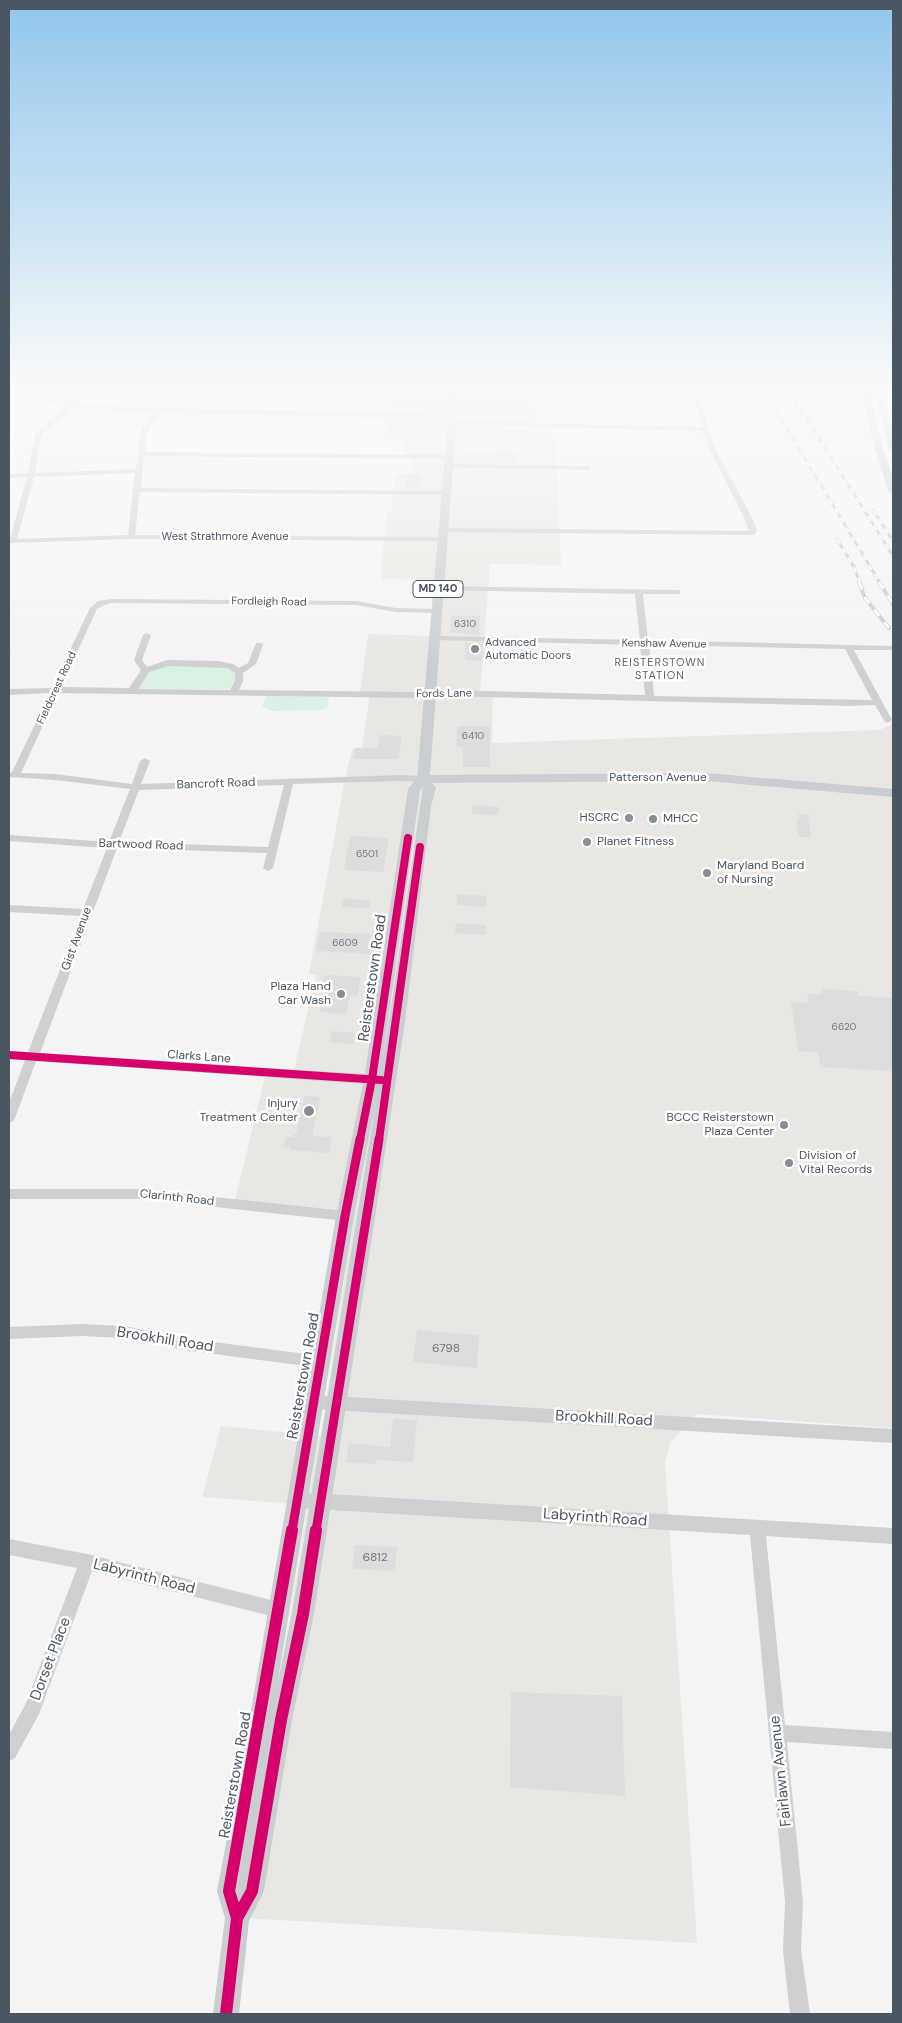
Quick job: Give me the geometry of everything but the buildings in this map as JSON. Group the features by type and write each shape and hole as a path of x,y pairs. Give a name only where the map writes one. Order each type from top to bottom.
{"main road":[{"name":"Reisterstown Road","path":"226,2014 237,1918 252,1891 281,1720 303,1614 355,1285 380,1080 395,928 414,788 423,779 447,480"},
{"name":"Patterson Avenue","path":"423,779 498,780 706,777 893,793"},
{"name":"Reisterstown Road","path":"237,1918 229,1891 345,1216 380,1080 404,966 425,806 430,788 423,779"},
{"path":"420,847 428,823 432,800 438,792 449,788 498,780"},
{"path":"395,928 402,933 400,952 404,966"},
{"path":"345,1216 354,1221 348,1267 355,1285"}],"street":[{"path":"11,541 29,480"},
{"path":"131,537 139,480"},
{"name":"West Strathmore Avenue","path":"11,541 131,537 751,533 753,530 728,480"},
{"path":"138,490 446,493"},
{"path":"438,588 677,592"},
{"path":"639,592 650,698"},
{"name":"Fordleigh Road","path":"101,603 111,601 356,603 396,610 436,611"},
{"name":"Fieldcrest Road","path":"12,775 94,608 101,603"},
{"path":"146,670 140,665 138,660 147,635"},
{"name":"Kenshaw Avenue","path":"434,638 893,648"},
{"path":"239,672 252,664 259,646"},
{"path":"848,647 888,720"},
{"path":"132,691 146,670 167,663 225,665 239,672"},
{"path":"233,693 239,681 239,672"},
{"name":"Fords Lane","path":"9,692 55,690 430,694 878,702"},
{"name":"Gist Avenue","path":"9,1118 145,761"},
{"name":"Bancroft Road","path":"12,775 55,777 135,787 400,778 423,779"},
{"path":"268,868 290,782"},
{"name":"Bartwood Road","path":"9,838 113,845 272,850"},
{"path":"9,908 86,913"},
{"name":"Clarks Lane","path":"9,1056 380,1080"},
{"name":"Clarinth Road","path":"9,1194 141,1194 345,1216"},
{"name":"Brookhill Road","path":"9,1333 82,1330 124,1332 191,1345 321,1362"},
{"name":"Brookhill Road","path":"314,1402 893,1436"},
{"name":"Labyrinth Road","path":"296,1500 893,1536"},
{"name":"Fairlawn Avenue","path":"757,1528 794,1902 792,1950 800,2014"},
{"name":"Labyrinth Road","path":"9,1546 87,1562 278,1610"},
{"name":"Dorset Place","path":"9,1752 32,1708 87,1562"},
{"path":"777,1733 893,1740"}],"shaded area":[{"path":"395,480 558,480 561,565 490,564 480,694 493,693 492,743 879,730 893,724 893,1428 697,1414 670,1443 665,1463 697,1943 241,1918 308,1505 202,1497 221,1426 321,1436 354,1214 234,1204 266,1073 293,1074 316,975 309,974 345,779 352,749 362,748 370,693 360,693 368,634 434,636 439,580 382,579 381,567 387,512 391,511"}],"green space":[{"path":"164,665 227,667 235,672 237,681 229,689 135,689 148,672"},
{"path":"266,696 329,697 327,708 321,710 272,711 262,706"}],"railway":[{"path":"818,480 880,583"},
{"path":"845,480 893,556"},
{"path":"873,510 893,541"},
{"path":"837,539 854,567 860,583"},
{"path":"859,582 865,598 889,628"},
{"path":"879,582 893,604"}],"cycle path":[{"path":"237,1918 229,1891 261,1716 345,1216 372,1079 408,838"},
{"path":"226,2014 237,1918 252,1891 281,1720 303,1614 388,1081 420,847"},
{"path":"9,1055 381,1080"}],"place":[{"name":"Advanced Automatic Doors","path":"475,649"},
{"name":"HSCRC","path":"629,818"},
{"name":"MHCC","path":"653,819"},
{"name":"Planet Fitness","path":"587,842"},
{"name":"Maryland Board of Nursing","path":"707,873"},
{"name":"Plaza Hand Car Wash","path":"341,994"},
{"name":"Injury Treatment Center","path":"309,1111"},
{"name":"BCCC Reisterstown Plaza Center","path":"784,1125"},
{"name":"Division of Vital Records","path":"789,1163"}],"district":[{"name":"REISTERSTOWN STATION","path":"660,669"}]}
